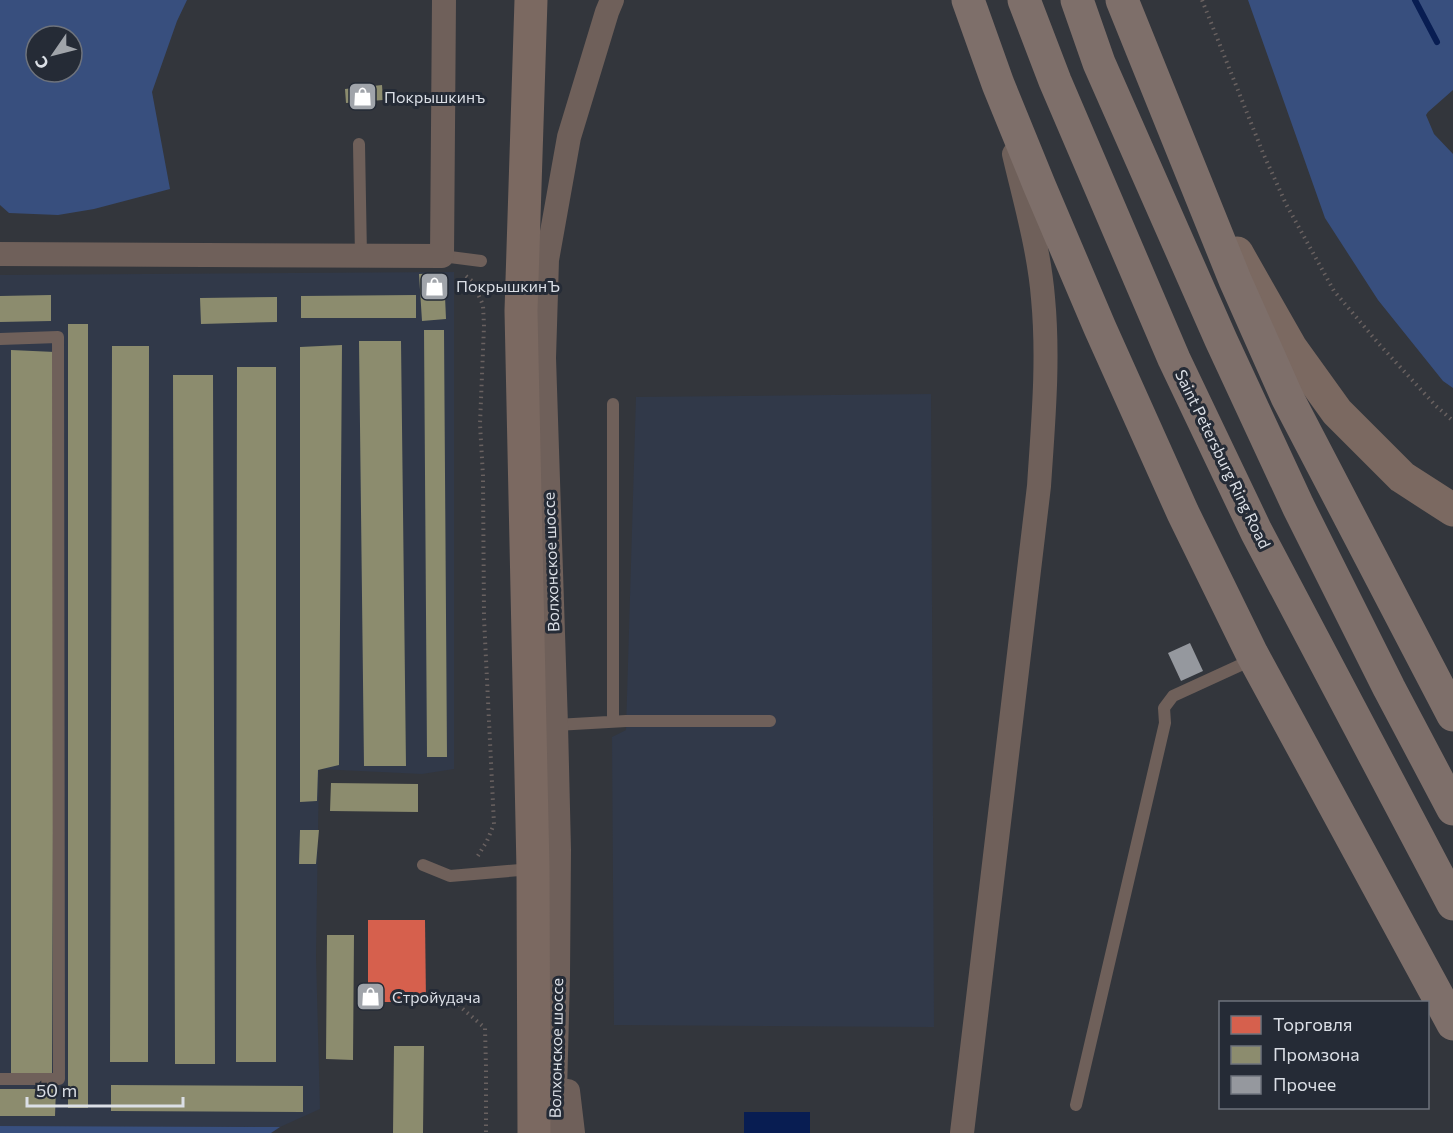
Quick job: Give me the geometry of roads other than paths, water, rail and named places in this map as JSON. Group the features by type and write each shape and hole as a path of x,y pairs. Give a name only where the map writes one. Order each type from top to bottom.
{"highway":[{"path":"968,0 998,84 1040,187 1183,513 1258,664 1453,1024"},
{"name":"Saint Petersburg Ring Road","path":"1024,0 1055,81 1174,359 1251,520 1453,904"},
{"path":"1077,0 1099,63 1221,339 1298,506 1389,688 1453,809"},
{"path":"1122,0 1235,280 1287,397 1453,715"}],"main road":[{"name":"Волхонское шоссе","path":"531,0 522,311 533,869 534,1133"},
{"path":"1189,167 1292,348 1337,412 1402,477 1453,510"}],"street":[{"path":"0,254 442,256 444,0"},
{"name":"Волхонское шоссе","path":"554,1133 558,850 544,358 547,260 569,137 612,0"},
{"path":"962,1133 1038,497 1045,407 1046,361 1043,298 1037,249 998,84"},
{"path":"558,975 573,1133"}],"lane":[{"path":"359,144 361,256"},
{"path":"442,256 481,261"},
{"path":"0,339 58,337 59,996 59,1079 0,1079"},
{"path":"613,404 614,721"},
{"path":"1076,1105 1162,735 1164,708 1173,696 1245,663"},
{"path":"556,725 614,721 770,722"},
{"path":"423,865 450,876 533,869"}],"waterway":[{"path":"1415,0 1437,42"}],"place":[{"name":"Покрышкинъ","path":"363,97"},
{"name":"ПокрышкинЪ","path":"435,286"},
{"name":"Стройудача","path":"371,997"}]}
